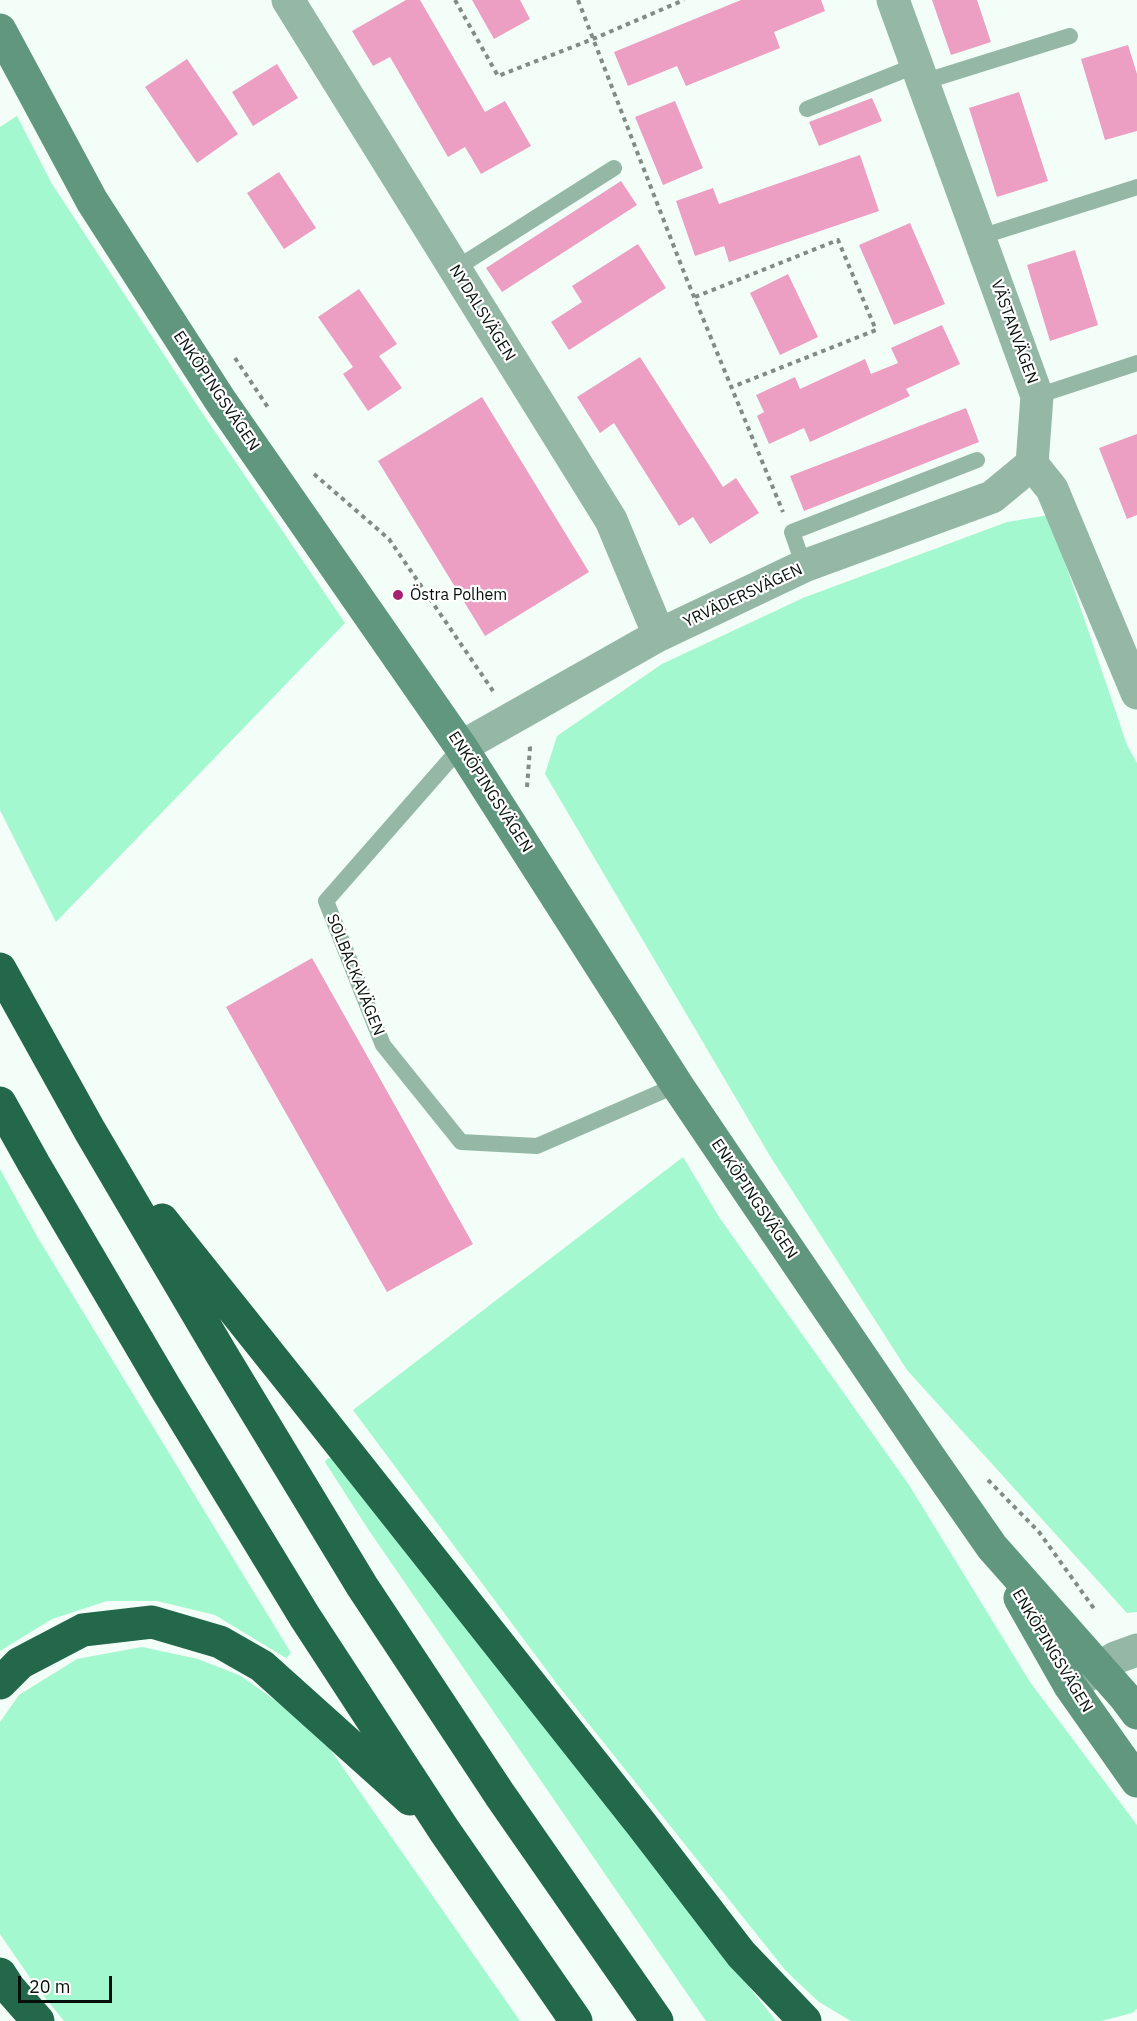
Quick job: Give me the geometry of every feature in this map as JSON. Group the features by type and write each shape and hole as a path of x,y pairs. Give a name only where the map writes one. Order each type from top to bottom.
{"highway":[{"path":"0,969 90,1131 362,1586 500,1795 657,2021"},
{"path":"0,1103 165,1388 275,1567 444,1830 576,2021"},
{"path":"90,1131 290,1379 741,1954 805,2021"},
{"path":"0,1683 20,1663 83,1630 152,1622 220,1642 262,1666 444,1830"},
{"path":"0,1974 9,1988 38,2021"}],"street":[{"name":"NYDALSVÄGEN","path":"288,0 611,520 659,635"},
{"name":"VÄSTANVÄGEN","path":"893,0 1037,396 1032,464"},
{"name":"ENKÖPINGSVÄGEN","path":"0,30 98,211 220,400 461,747 677,1085 992,1547 1070,1686 1137,1781"},
{"name":"YRVÄDERSVÄGEN","path":"461,747 659,635 804,566 992,497 1032,464"},
{"path":"1032,464 1052,489 1137,693"},
{"name":"ENKÖPINGSVÄGEN","path":"992,1547 1137,1713"},
{"path":"1070,1686 1115,1658 1137,1650"}],"lane":[{"path":"807,109 920,74 1070,36"},
{"path":"455,269 614,168"},
{"path":"980,237 1137,187"},
{"path":"1037,396 1137,363"},
{"path":"804,566 792,532 977,460"},
{"name":"SOLBACKAVÄGEN","path":"461,747 326,902 383,1045 461,1142 537,1146 677,1085"}],"path":[{"path":"455,0 498,75 593,39 684,0"},
{"path":"578,0 695,297 792,532"},
{"path":"695,297 838,240 876,330 732,387"}],"green space":[{"path":"17,116 52,184 201,411 345,623 56,922 0,810 0,127"},
{"path":"1049,515 1127,745 1137,763 1137,1612 1127,1613 907,1370 770,1156 545,774 557,736 662,664 803,598 1007,522"},
{"path":"683,1157 719,1217 909,1485 1030,1682 1137,1825 1137,2009 1132,2013 1101,2021 851,2021 819,2002 786,1971 557,1684 353,1410"},
{"path":"0,1169 38,1238 291,1653 286,1658 215,1615 157,1601 107,1601 52,1619 0,1651"},
{"path":"328,1458 334,1459 776,2021 706,2021 368,1529 325,1462"},
{"path":"142,1647 198,1659 241,1676 276,1701 325,1742 520,2021 64,2021 35,1985 0,1934 0,1722 19,1695 77,1659"}],"building":[{"path":"406,0 420,0 485,112 505,101 531,146 481,174 465,147 448,157 390,57 373,66 352,31"},
{"path":"472,0 520,0 530,19 494,39"},
{"path":"741,0 821,0 825,11 774,32 780,48 686,86 677,66 628,86 614,52"},
{"path":"932,0 977,0 991,42 951,55"},
{"path":"1128,45 1137,74 1137,131 1105,140 1081,59"},
{"path":"187,59 238,134 197,163 145,87"},
{"path":"277,64 298,98 253,126 232,92"},
{"path":"1019,92 1048,181 997,197 969,108"},
{"path":"872,98 882,121 819,146 809,122"},
{"path":"675,101 703,168 663,185 635,117"},
{"path":"860,155 879,211 729,262 724,246 695,256 676,201 713,188 719,204"},
{"path":"279,172 316,228 284,249 247,193"},
{"path":"621,181 637,205 502,292 486,268"},
{"path":"910,223 945,304 894,325 859,245"},
{"path":"638,244 666,288 569,350 551,322 582,302 572,286"},
{"path":"1075,250 1098,325 1050,341 1027,265"},
{"path":"788,274 818,337 780,355 750,293"},
{"path":"359,289 397,344 379,356 402,388 368,411 343,374 353,367 318,317"},
{"path":"942,325 960,364 906,389 910,396 810,442 804,428 769,444 757,416 764,412 756,395 795,377 800,389 865,359 871,374 898,363 891,348"},
{"path":"640,357 723,487 736,478 759,513 710,544 693,517 679,526 614,423 600,433 577,397"},
{"path":"482,397 589,572 485,636 378,461"},
{"path":"966,408 979,442 804,511 790,476"},
{"path":"1137,434 1137,515 1127,519 1099,448"},
{"path":"312,958 473,1244 387,1292 226,1007"}],"place":[{"name":"Östra Polhem","path":"398,595"}]}
